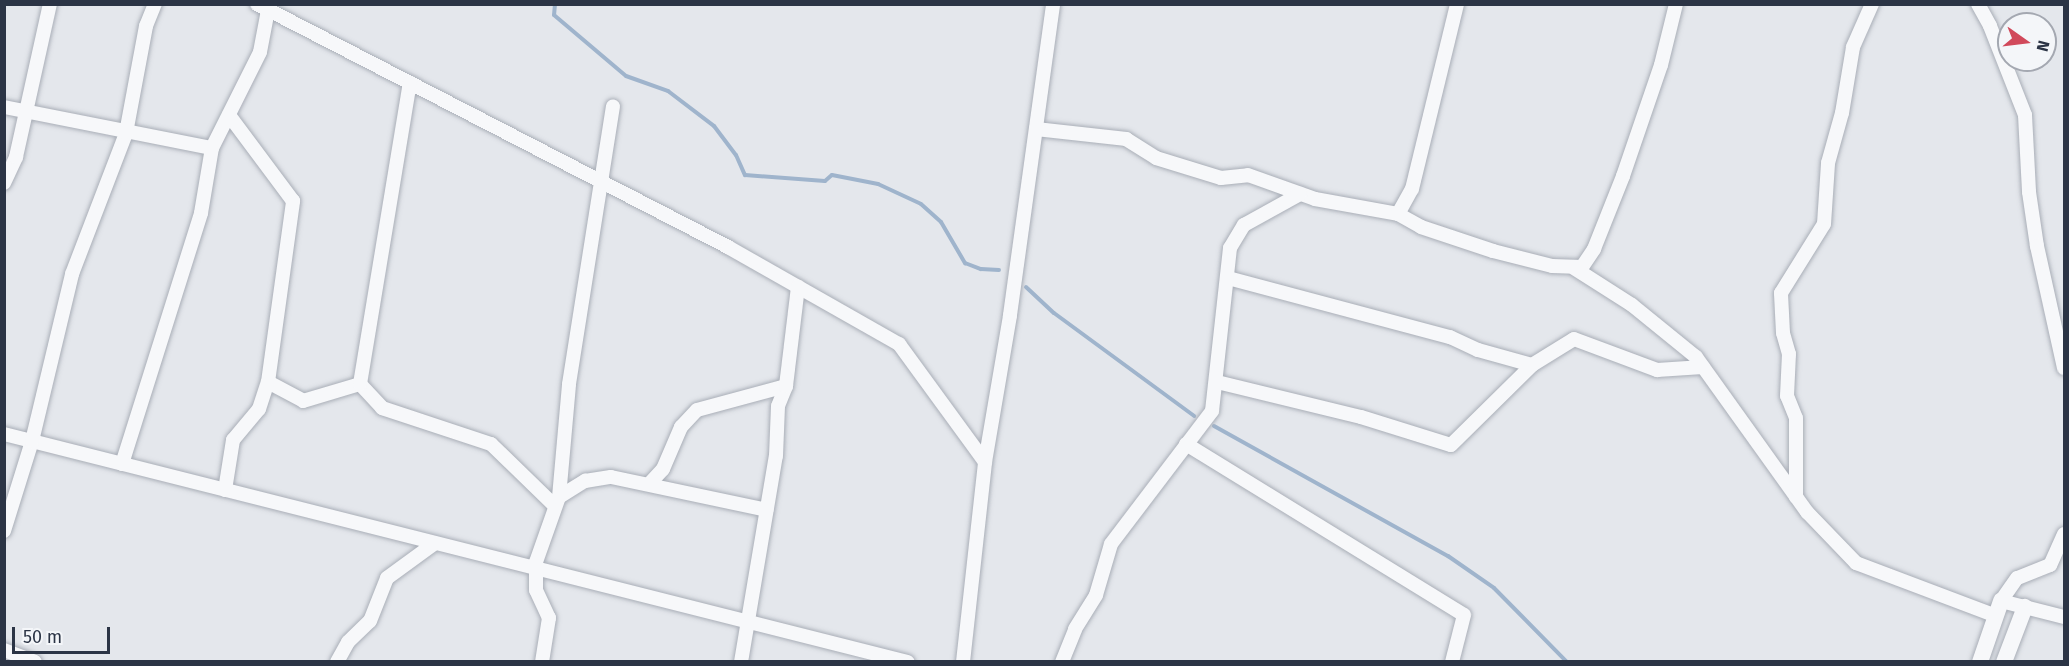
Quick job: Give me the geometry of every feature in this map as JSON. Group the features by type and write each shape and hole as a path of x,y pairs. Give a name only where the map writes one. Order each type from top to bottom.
{"street":[{"path":"4,183 16,157 50,4"},
{"path":"4,531 32,441 72,274 126,133 146,26 155,4"},
{"path":"963,662 985,462 1011,315 1053,4"},
{"path":"1398,214 1412,189 1457,4"},
{"path":"1574,268 1588,262 1623,176 1661,65 1676,4"},
{"path":"1796,497 1796,418 1787,396 1790,354 1783,333 1781,293 1824,224 1828,163 1842,113 1853,47 1872,4"},
{"path":"1978,4 2025,115 2029,192 2037,246 2064,368"},
{"path":"122,464 201,213 212,148 260,52 263,7 602,182 899,344 985,462"},
{"path":"360,384 410,83"},
{"path":"542,662 549,618 536,590 536,569 545,527 557,502 570,384 613,106"},
{"path":"4,107 126,133 212,148"},
{"path":"225,490 232,440 259,409 268,382 293,201 229,115"},
{"path":"1036,129 1126,139 1156,158 1221,178 1248,175 1300,194 1398,214 1421,227 1493,251 1574,268 1632,305 1703,367 1796,497 1856,563 1999,609 2025,607 2064,617"},
{"path":"1062,662 1075,629 1096,595 1111,544 1212,411 1230,248 1244,225 1300,194"},
{"path":"1228,278 1450,337 1478,351 1532,365"},
{"path":"741,662 776,456 778,406 786,386 798,287"},
{"path":"1217,382 1361,417 1451,445 1532,365 1574,339 1657,370 1703,367"},
{"path":"268,382 303,401 360,384"},
{"path":"360,384 382,408 491,444 557,502"},
{"path":"650,483 663,469 681,427 697,410 786,386"},
{"path":"4,434 908,662"},
{"path":"1186,444 1464,615 1452,662"},
{"path":"557,502 585,481 611,477 650,483 767,510"},
{"path":"1980,662 1999,609 2017,578 2050,565 2064,534"},
{"path":"338,662 348,642 369,621 387,578 435,543"},
{"path":"2004,662 2025,607"},
{"path":"4,650 35,662"}],"waterway":[{"path":"555,4 554,15 626,76 668,91 714,126 736,155 745,175 825,181 832,175 878,184 921,204 941,222 965,263 981,269 999,270"},
{"path":"1026,287 1054,313 1194,416"},
{"path":"1214,426 1448,556 1494,588 1567,662"}]}
